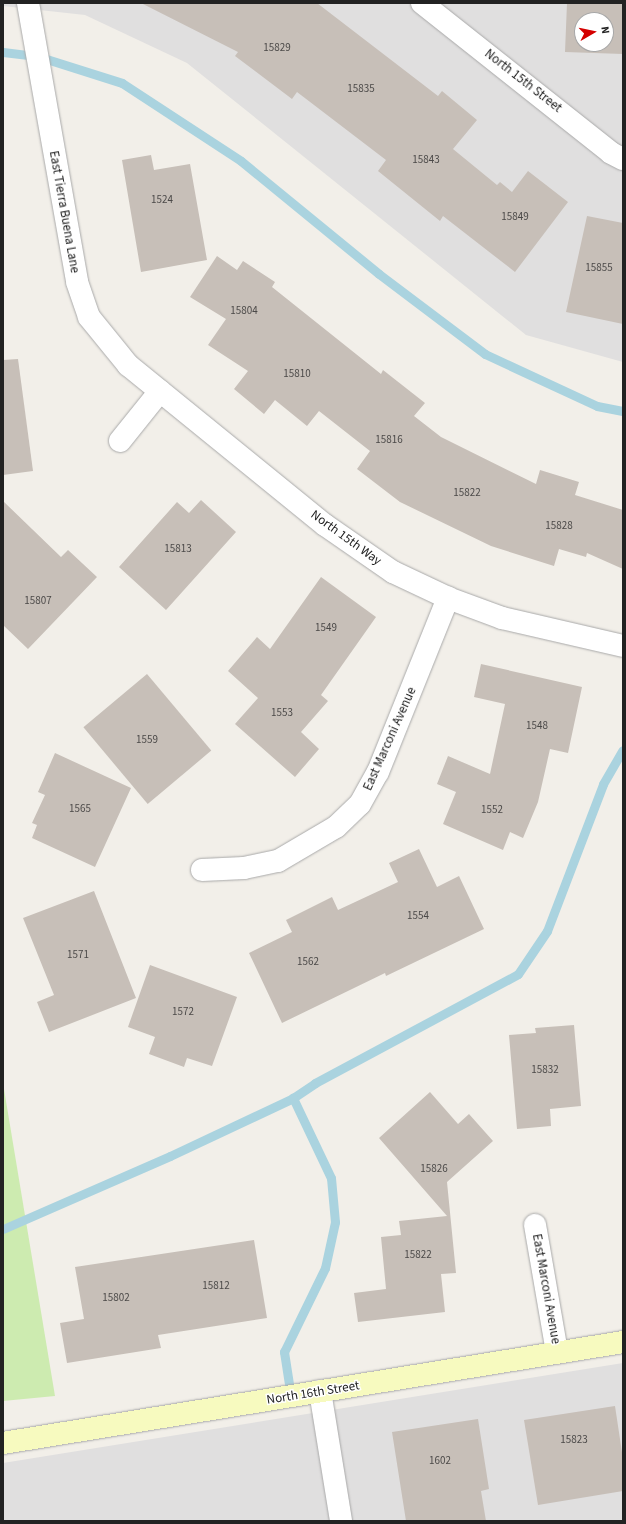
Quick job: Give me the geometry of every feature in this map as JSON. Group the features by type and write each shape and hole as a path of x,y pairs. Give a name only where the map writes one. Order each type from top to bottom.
{"street":[{"name":"East Tierra Buena Lane","path":"28,3 79,289 89,317 128,365 160,391"},
{"name":"North 15th Street","path":"422,3 611,153 623,159"},
{"path":"120,440 160,391"},
{"name":"North 15th Way","path":"160,391 325,525 394,572 448,598 502,618 623,646"},
{"name":"East Marconi Avenue","path":"202,870 244,868 278,861 336,827 360,804 378,772 448,598"},
{"name":"East Marconi Avenue","path":"535,1225 557,1352"},
{"name":"North 16th Street","path":"3,1443 623,1342"},
{"path":"320,1391 341,1521"}],"shaded area":[{"path":"3,3 623,3 623,362 526,335 187,63 85,15 3,6"},
{"path":"623,1363 623,1521 3,1521 3,1463"}],"green space":[{"path":"3,1083 55,1396 3,1401"}],"building":[{"path":"141,3 317,3 438,96 442,91 477,120 453,149 497,185 500,182 512,192 528,171 568,202 515,272 443,216 440,221 378,171 386,160 297,92 292,99 235,56 238,52"},
{"path":"567,3 623,3 623,54 565,52"},
{"path":"151,155 154,170 190,164 207,260 141,272 122,160"},
{"path":"587,216 623,223 623,324 566,312"},
{"path":"217,256 237,270 243,261 275,282 272,287 381,374 383,370 425,403 414,416 441,437 536,484 540,470 579,482 575,495 623,510 623,569 587,553 586,557 559,549 554,566 491,546 400,502 357,469 370,451 319,411 307,426 275,400 264,414 234,389 248,371 208,345 226,319 190,297"},
{"path":"18,359 33,471 3,475 3,360"},
{"path":"201,500 236,532 166,610 119,567 177,502 189,513"},
{"path":"3,501 61,557 68,550 97,577 28,649 3,625"},
{"path":"321,577 376,617 321,695 328,701 301,732 319,749 295,777 235,724 258,698 228,671 257,637 270,649"},
{"path":"481,664 582,687 568,753 550,749 538,802 523,838 510,832 503,850 443,824 456,792 437,784 448,756 490,774 505,704 474,697"},
{"path":"147,674 211,751 148,804 83,727"},
{"path":"55,753 131,788 95,867 32,838 37,825 32,823 45,795 38,792"},
{"path":"419,849 437,887 459,876 484,929 386,976 385,973 282,1023 249,953 292,932 286,920 332,897 338,910 398,882 389,863"},
{"path":"94,891 136,998 49,1032 37,1002 54,995 23,918"},
{"path":"150,965 237,997 212,1066 187,1058 184,1067 149,1054 155,1037 128,1027"},
{"path":"574,1025 581,1106 550,1109 551,1126 517,1129 509,1035 536,1033 535,1028"},
{"path":"430,1092 458,1124 469,1114 493,1141 447,1182 456,1273 441,1274 445,1312 358,1322 354,1293 386,1289 381,1237 401,1235 399,1221 447,1216 379,1138"},
{"path":"254,1240 267,1318 158,1335 161,1348 67,1363 60,1323 84,1319 75,1267"},
{"path":"615,1406 623,1459 623,1491 538,1505 524,1420"},
{"path":"478,1419 489,1489 481,1491 486,1521 406,1521 392,1432"}],"waterway":[{"path":"3,52 37,56 122,83 241,161 379,274 485,354 597,406 623,411"},
{"path":"3,1229 170,1156 293,1098 315,1083 518,974 547,931 603,784 623,750"},
{"path":"291,1397 284,1352 325,1268 335,1222 331,1178 293,1098"}]}
